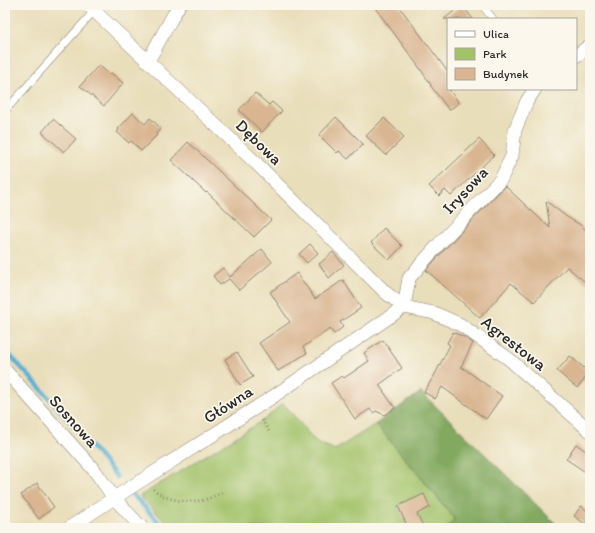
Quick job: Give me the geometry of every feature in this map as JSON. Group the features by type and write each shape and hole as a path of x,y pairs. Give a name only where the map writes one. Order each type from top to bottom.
{"street":[{"path":"148,61 179,5"},
{"name":"Dębowa","path":"91,8 256,163 385,292 404,307"},
{"path":"577,55 590,46"},
{"name":"Irysowa","path":"404,307 409,278 501,179 512,156 515,130 527,101 534,90"},
{"name":"Agrestowa","path":"404,307 434,312 461,325 509,359 590,431"},
{"name":"Główna","path":"69,528 271,398 404,307"},
{"name":"Sosnowa","path":"5,370 94,471 114,498 142,528"}],"lane":[{"path":"482,5 492,18"},
{"path":"5,111 91,8"}],"path":[{"path":"261,419 270,433"},
{"path":"151,486 155,491 165,497 180,501 198,501 225,492"}],"green space":[{"path":"421,392 560,528 447,528 455,519 376,424"},
{"path":"283,403 315,441 335,450 376,424 455,519 447,528 171,528 140,496 265,419"}],"building":[{"path":"373,5 398,5 447,71 447,90 450,90 459,103 449,110 430,85 419,67"},
{"path":"462,5 472,18 447,18 444,19"},
{"path":"99,65 110,75 111,73 123,83 104,106 80,86"},
{"path":"255,93 269,105 272,102 282,111 262,132 239,110"},
{"path":"133,113 145,124 150,118 161,128 156,134 157,135 141,151 131,141 129,143 117,132"},
{"path":"336,117 363,144 348,159 339,151 337,153 319,135"},
{"path":"384,118 404,137 386,155 366,136"},
{"path":"53,119 76,139 64,152 42,132"},
{"path":"479,139 494,155 451,196 445,190 439,196 429,186"},
{"path":"188,142 271,220 254,237 171,160"},
{"path":"505,186 550,228 546,201 590,233 590,286 567,267 534,302 511,283 480,318 426,270"},
{"path":"384,228 402,246 389,260 371,243"},
{"path":"310,244 318,253 307,263 299,254"},
{"path":"262,249 272,262 239,290 229,279 220,285 213,276 223,268 230,277"},
{"path":"333,252 344,265 329,278 319,264"},
{"path":"297,273 315,299 343,280 361,308 340,322 343,327 334,334 330,329 303,347 307,353 278,371 259,343 290,322 270,292"},
{"path":"453,332 473,343 461,367 502,396 486,419 442,387 435,399 424,392 450,345 447,343"},
{"path":"383,340 402,368 379,385 395,408 385,415 376,411 373,413 370,409 355,419 331,383 342,376 344,378 369,361 364,353"},
{"path":"237,352 253,377 240,385 225,359"},
{"path":"570,356 590,373 577,388 557,371"},
{"path":"576,444 590,454 590,475 566,459"},
{"path":"37,483 54,507 39,519 21,495"},
{"path":"424,494 430,507 417,514 424,528 408,528 398,506"},
{"path":"581,506 590,513 590,518 585,524 574,516"}],"waterway":[{"path":"177,22 187,5"},
{"path":"5,350 43,391 117,477"},
{"path":"132,494 164,528"}]}
